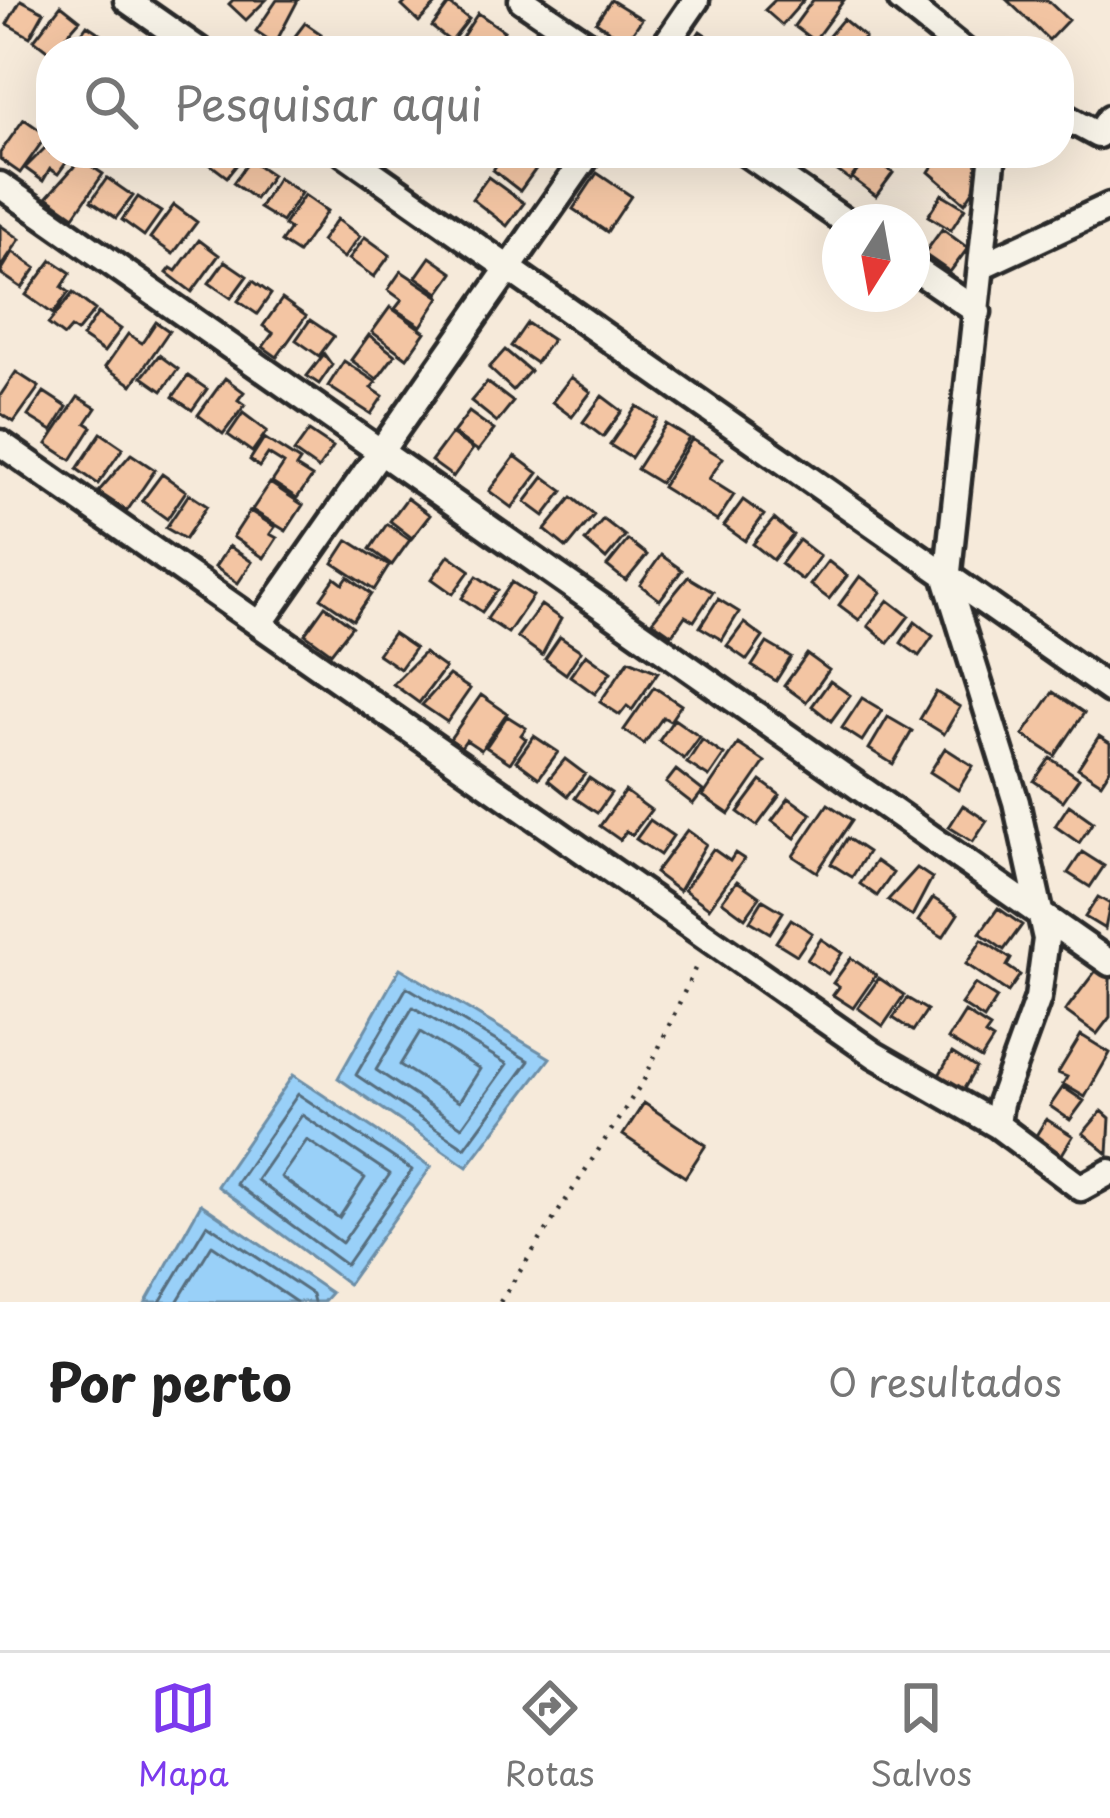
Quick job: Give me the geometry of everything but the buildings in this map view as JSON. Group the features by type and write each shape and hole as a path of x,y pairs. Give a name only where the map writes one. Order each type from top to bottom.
{"street":[{"path":"128,0 179,36"},
{"path":"522,0 575,36"},
{"path":"671,36 696,0"},
{"path":"914,4 948,36"},
{"path":"1074,122 1098,136 1110,118"},
{"path":"365,168 947,581 1110,690"},
{"path":"260,624 384,454 578,168"},
{"path":"768,168 822,205"},
{"path":"992,168 947,581 1016,802 1045,918 1038,998 997,1125"},
{"path":"0,185 1110,963"},
{"path":"985,264 1110,206"},
{"path":"930,279 978,312"},
{"path":"0,443 874,1055 997,1125 1081,1187 1110,1172"}],"path":[{"path":"500,1302 645,1078 708,940"}],"water":[{"path":"400,968 550,1058 467,1167 338,1078"},
{"path":"293,1075 431,1167 348,1284 217,1186"},
{"path":"201,1204 331,1293 323,1302 146,1302"}]}
